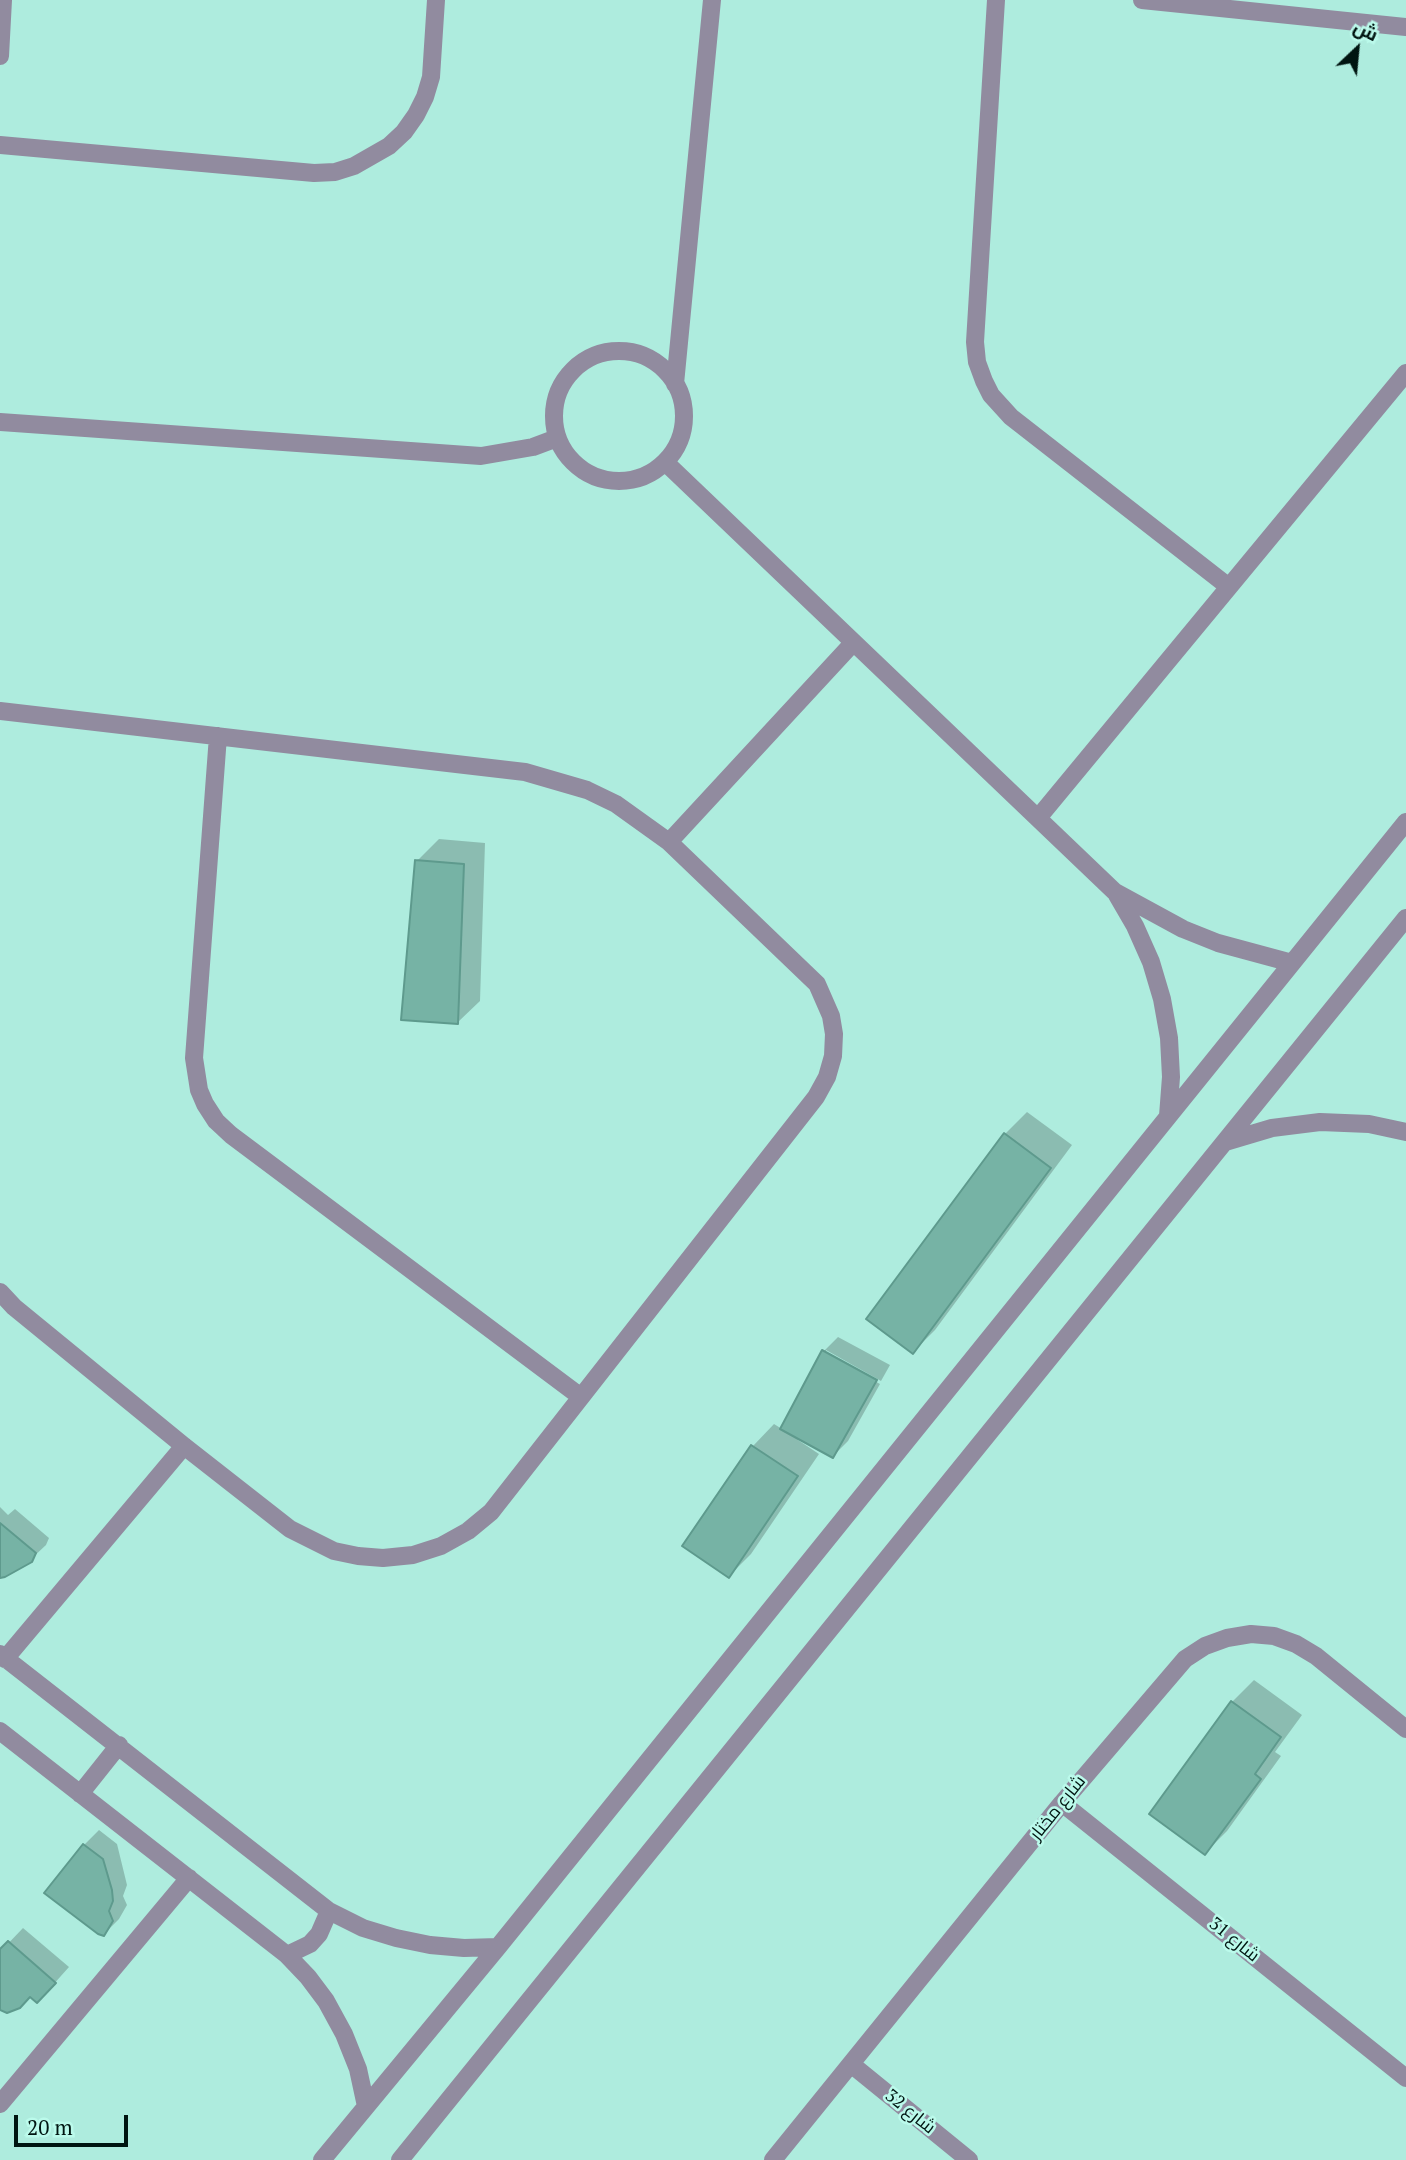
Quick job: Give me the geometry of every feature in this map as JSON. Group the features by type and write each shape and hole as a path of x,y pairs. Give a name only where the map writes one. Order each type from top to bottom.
{"street":[{"path":"0,56 4,0"},
{"path":"0,145 314,173 335,172 354,166 373,158 389,146 404,132 421,106 430,77 436,0"},
{"path":"676,384 657,363 632,352 604,352 579,363 561,384 553,411 557,438 570,461 592,476 618,481 644,477 665,462 681,438 684,410 676,384 712,0"},
{"path":"996,0 975,342 977,362 984,381 991,395 1011,417 1229,587"},
{"path":"1142,0 1406,27"},
{"path":"1038,818 1406,373"},
{"path":"0,422 481,456 533,447 557,438"},
{"path":"665,462 1115,892 1183,929 1292,963"},
{"path":"668,842 853,643"},
{"path":"0,711 536,774 587,790 616,804 668,842 817,984 831,1016 834,1034 833,1056 827,1077 816,1097 491,1512 441,1546 412,1555 383,1558 334,1551 290,1529 184,1446 14,1307 0,1292"},
{"path":"218,736 194,1058 198,1090 205,1104 216,1121 231,1135 581,1397"},
{"path":"327,2158 366,2106 498,1947 1406,822"},
{"path":"1115,892 1135,926 1151,962 1162,999 1169,1038 1171,1077 1168,1116"},
{"path":"400,2160 1406,918"},
{"path":"1225,1142 1272,1128 1320,1122 1369,1124 1406,1132"},
{"path":"184,1446 3,1657 329,1911 363,1928 396,1938 430,1945 498,1947"},
{"name":"شارع مختار","path":"773,2160 1062,1802 1185,1659 1205,1646 1227,1638 1251,1634 1274,1636 1296,1644 1316,1656 1406,1730"},
{"path":"0,1731 287,1955 308,1976 326,2001 344,2034 358,2069 366,2106"},
{"path":"80,1794 119,1745"},
{"name":"شارع 31","path":"1062,1802 1406,2078"},
{"path":"1,2102 189,1878"},
{"path":"287,1955 310,1944 319,1934 329,1911"},
{"name":"شارع 32","path":"851,2064 969,2160"}],"building":[{"path":"415,860 464,864 458,1024 401,1020"},
{"path":"1004,1133 1051,1168 913,1354 866,1319"},
{"path":"822,1350 877,1380 833,1458 780,1429"},
{"path":"751,1445 798,1476 729,1578 682,1546"},
{"path":"0,1523 36,1553 32,1562 0,1578"},
{"path":"1231,1701 1281,1737 1255,1774 1261,1779 1205,1855 1149,1814"},
{"path":"83,1844 103,1859 112,1890 113,1901 109,1911 113,1921 104,1936 44,1893"},
{"path":"8,1941 56,1983 37,2003 30,1997 20,2008 7,2013 0,2010 0,1949"}]}
